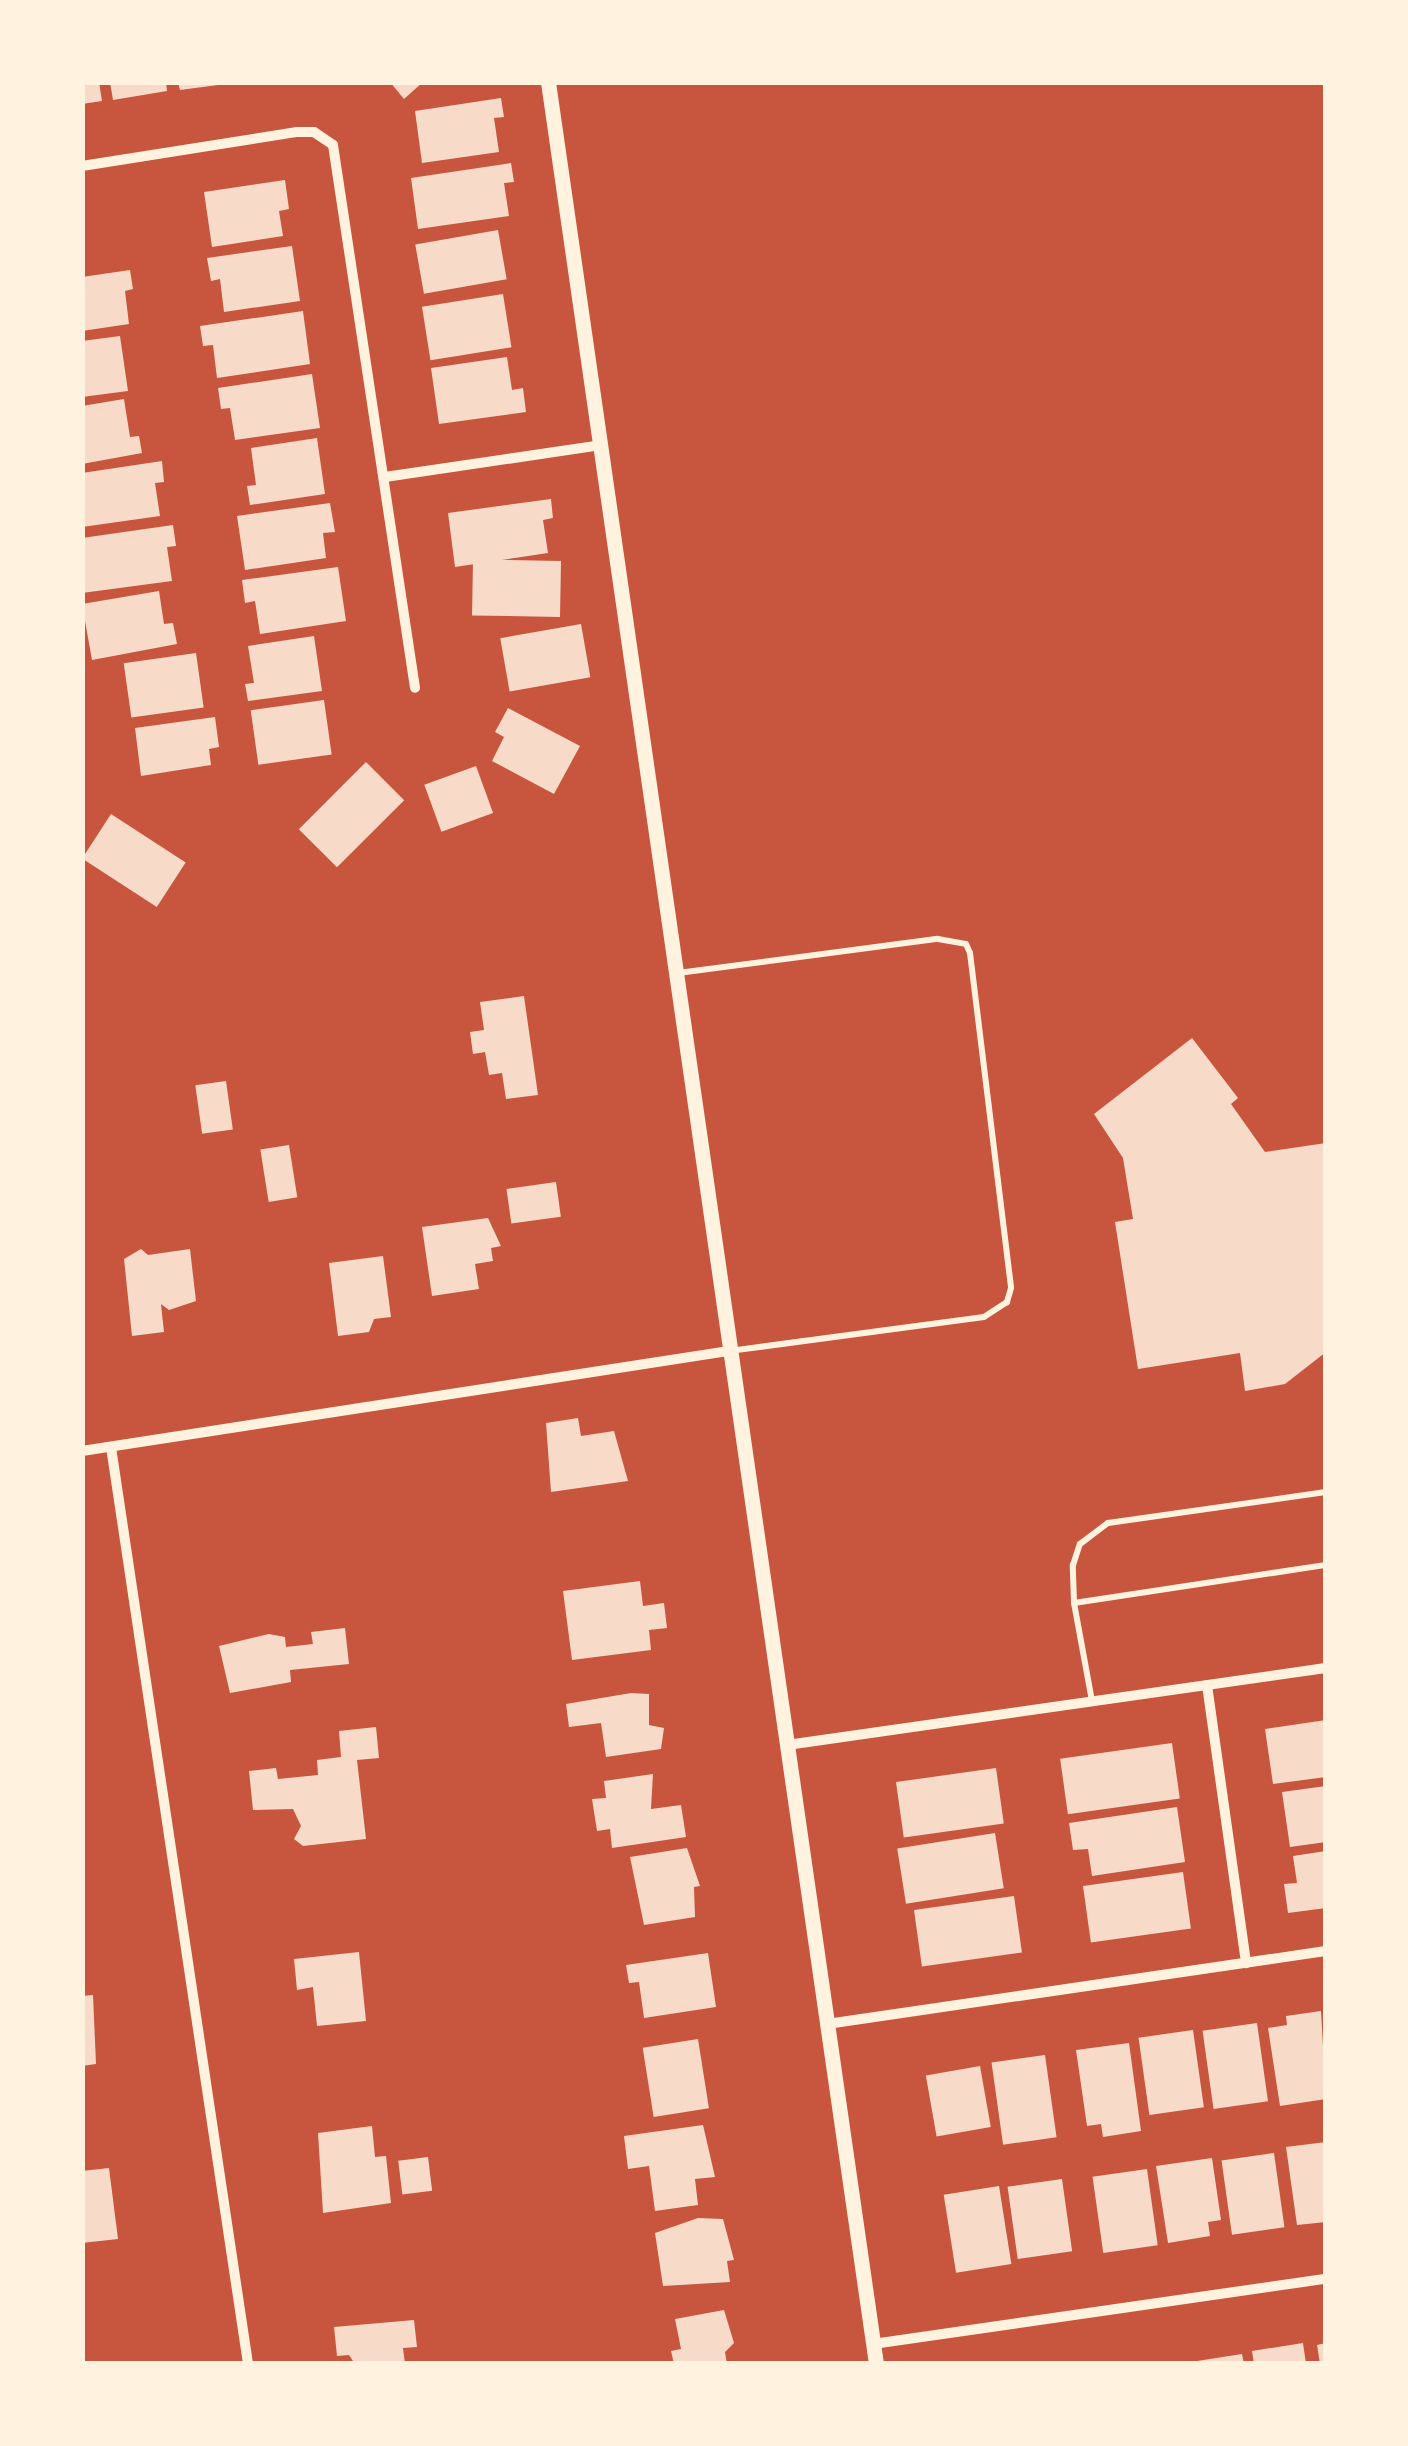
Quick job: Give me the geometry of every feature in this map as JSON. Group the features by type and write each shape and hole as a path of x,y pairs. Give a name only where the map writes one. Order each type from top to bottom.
{"street":[{"path":"548,82 876,2364"},
{"path":"82,166 298,132 325,137 338,155 415,688"},
{"path":"385,478 601,445"},
{"path":"82,1451 728,1351"},
{"path":"111,1446 248,2364"},
{"path":"787,1745 1326,1668"},
{"path":"1207,1685 1246,1963"},
{"path":"827,2024 1326,1951"},
{"path":"873,2344 1326,2279"}],"lane":[{"path":"676,974 938,939 966,944 1011,1288 1007,1302 984,1317 728,1351"},
{"path":"1092,1702 1074,1603 1073,1564 1080,1544 1108,1523 1326,1492"},
{"path":"1074,1603 1326,1564"}],"building":[{"path":"82,82 99,82 102,101 82,104"},
{"path":"110,82 166,82 167,91 113,100"},
{"path":"178,82 218,82 218,85 180,90"},
{"path":"390,82 423,82 404,99"},
{"path":"501,98 504,117 494,118 499,152 422,163 415,111"},
{"path":"511,163 514,182 504,183 509,216 418,229 411,178"},
{"path":"285,180 289,209 279,211 283,236 212,247 204,192"},
{"path":"498,230 507,279 424,294 415,245"},
{"path":"292,246 300,301 224,312 220,279 211,281 207,258"},
{"path":"130,270 133,289 125,291 129,324 82,331 82,277"},
{"path":"503,294 511,347 430,360 422,307"},
{"path":"303,311 310,364 217,378 213,345 203,346 200,326"},
{"path":"120,336 128,391 82,397 82,341"},
{"path":"507,357 512,390 523,388 526,412 439,424 431,368"},
{"path":"312,374 320,428 235,440 230,408 221,409 218,388"},
{"path":"124,399 130,437 139,436 142,453 82,464 82,406"},
{"path":"317,438 325,494 250,505 247,486 256,485 251,448"},
{"path":"162,461 164,482 155,483 160,516 82,527 82,473"},
{"path":"551,499 553,518 543,520 548,553 455,567 448,513"},
{"path":"330,503 335,532 323,533 326,558 245,570 237,516"},
{"path":"173,525 176,546 167,547 172,581 82,593 82,538"},
{"path":"473,559 561,561 560,617 472,615"},
{"path":"338,567 346,621 260,634 255,601 245,603 242,580"},
{"path":"159,591 164,624 173,623 177,644 92,660 82,604"},
{"path":"581,624 590,677 510,691 500,638"},
{"path":"314,636 322,691 248,701 245,684 254,683 248,646"},
{"path":"196,653 204,707 131,718 124,663"},
{"path":"324,700 332,754 258,765 251,710"},
{"path":"508,708 580,746 554,794 492,761 504,737 495,732"},
{"path":"215,717 219,747 209,749 211,765 141,776 135,728"},
{"path":"366,762 404,800 337,867 299,829"},
{"path":"476,766 493,813 441,832 424,785"},
{"path":"111,814 186,862 157,907 82,858"},
{"path":"524,996 538,1095 506,1099 502,1073 489,1075 485,1052 473,1054 470,1032 484,1030 480,1002"},
{"path":"1192,1038 1238,1098 1231,1104 1265,1152 1326,1143 1326,1352 1285,1384 1245,1391 1240,1353 1138,1369 1115,1222 1133,1219 1123,1158 1094,1114"},
{"path":"226,1081 233,1130 202,1134 195,1085"},
{"path":"289,1145 297,1197 269,1202 260,1150"},
{"path":"556,1182 561,1217 511,1224 506,1189"},
{"path":"488,1218 501,1246 491,1248 493,1261 475,1264 479,1289 432,1296 422,1227"},
{"path":"141,1249 148,1255 190,1249 196,1301 169,1310 161,1304 164,1332 132,1336 124,1259"},
{"path":"383,1256 391,1317 374,1319 369,1332 338,1336 329,1263"},
{"path":"578,1418 581,1436 614,1431 628,1481 551,1492 546,1423"},
{"path":"640,1581 643,1606 664,1603 667,1628 649,1630 651,1650 572,1660 563,1591"},
{"path":"345,1628 349,1664 290,1670 291,1682 230,1693 219,1646 269,1634 285,1637 286,1647 313,1644 311,1632"},
{"path":"631,1693 649,1694 649,1725 664,1728 661,1749 606,1757 601,1723 569,1727 566,1704"},
{"path":"1326,1720 1326,1777 1273,1784 1265,1729"},
{"path":"376,1727 379,1758 357,1760 366,1839 303,1846 294,1839 301,1826 293,1809 253,1810 249,1771 276,1768 278,1779 318,1775 317,1760 341,1757 339,1731"},
{"path":"1172,1743 1180,1798 1068,1814 1060,1759"},
{"path":"996,1768 1004,1823 904,1838 896,1782"},
{"path":"653,1774 651,1809 681,1805 686,1837 612,1848 610,1829 597,1831 592,1799 606,1798 604,1781"},
{"path":"1326,1786 1326,1842 1290,1847 1282,1792"},
{"path":"1177,1807 1185,1862 1092,1876 1088,1849 1073,1850 1069,1823"},
{"path":"995,1833 1004,1888 906,1904 897,1848"},
{"path":"687,1848 700,1886 694,1887 695,1917 644,1925 630,1857"},
{"path":"1326,1851 1326,1908 1288,1913 1284,1884 1297,1883 1293,1856"},
{"path":"1183,1872 1191,1928 1091,1943 1083,1886"},
{"path":"1014,1896 1022,1952 922,1967 914,1910"},
{"path":"359,1952 366,2021 317,2026 313,1987 297,1990 294,1959"},
{"path":"708,1953 716,2007 644,2018 639,1982 629,1983 626,1965"},
{"path":"93,1995 96,2064 82,2066 82,1996"},
{"path":"1321,2011 1326,2099 1280,2106 1268,2028 1287,2025 1286,2016"},
{"path":"1257,2023 1268,2101 1214,2109 1203,2031"},
{"path":"1193,2030 1204,2107 1149,2115 1139,2038"},
{"path":"698,2039 709,2108 654,2117 643,2048"},
{"path":"1129,2043 1141,2131 1103,2137 1101,2124 1087,2126 1076,2050"},
{"path":"1045,2055 1057,2137 1003,2145 992,2063"},
{"path":"980,2066 991,2127 937,2137 926,2076"},
{"path":"703,2125 715,2177 695,2179 698,2205 655,2211 649,2166 628,2169 624,2136"},
{"path":"372,2126 375,2157 386,2156 391,2203 323,2213 318,2133"},
{"path":"1326,2142 1326,2222 1297,2225 1286,2147"},
{"path":"1274,2153 1284,2227 1232,2235 1222,2160"},
{"path":"428,2157 432,2191 402,2194 398,2161"},
{"path":"1212,2158 1221,2220 1208,2222 1210,2236 1168,2243 1156,2166"},
{"path":"109,2168 118,2239 82,2243 82,2171"},
{"path":"1147,2169 1158,2245 1103,2253 1093,2177"},
{"path":"1062,2179 1072,2251 1018,2259 1008,2187"},
{"path":"999,2186 1011,2264 956,2273 944,2195"},
{"path":"698,2218 723,2219 734,2260 727,2261 730,2282 663,2286 655,2233"},
{"path":"724,2310 734,2343 725,2352 727,2364 674,2364 671,2351 681,2349 675,2319"},
{"path":"414,2320 417,2347 403,2348 405,2364 355,2364 349,2355 337,2356 334,2327"},
{"path":"1303,2343 1306,2364 1254,2364 1252,2351"},
{"path":"1326,2343 1326,2364 1320,2364 1317,2345"},
{"path":"1242,2354 1244,2364 1197,2364 1197,2361"}]}
